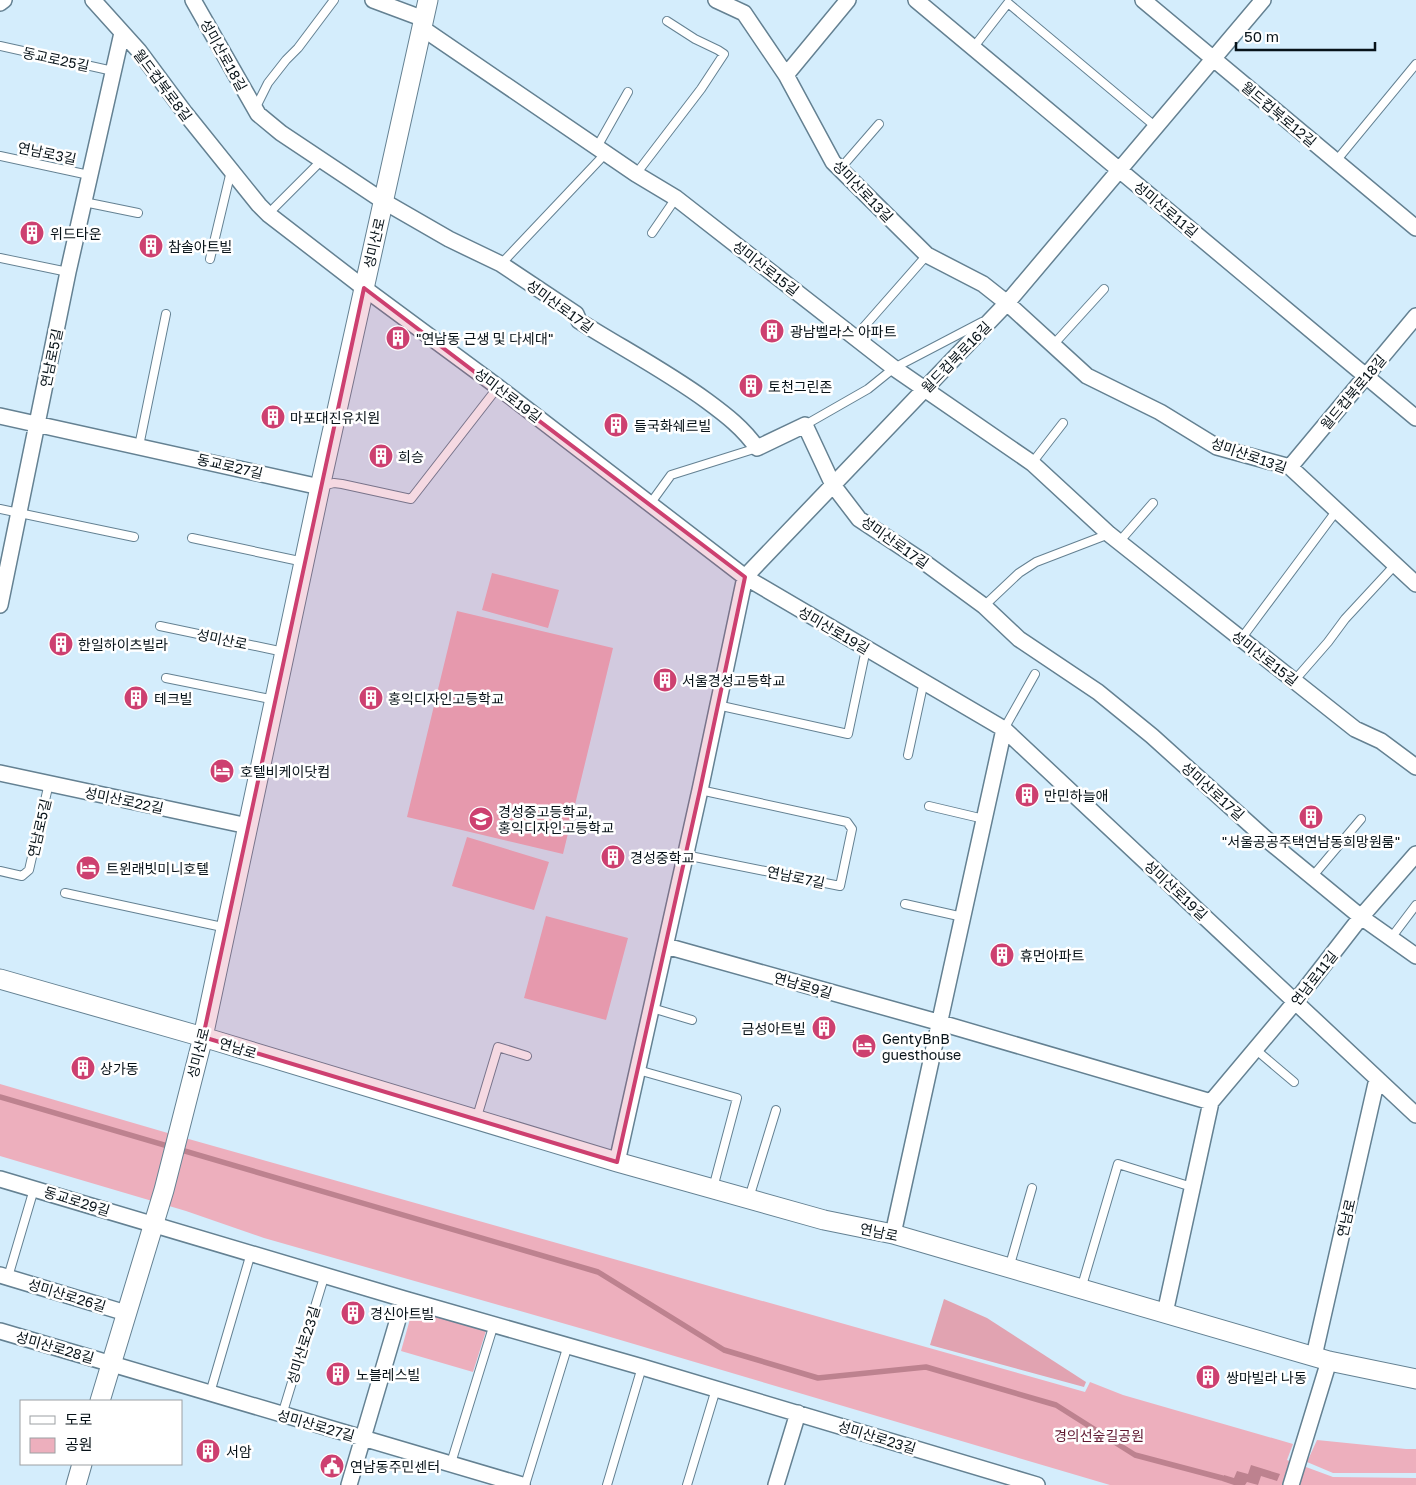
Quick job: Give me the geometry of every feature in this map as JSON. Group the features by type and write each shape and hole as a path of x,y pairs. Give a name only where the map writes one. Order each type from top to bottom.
{"street":[{"path":"0,3 4,0"},
{"name":"월드컵북로8길","path":"93,0 139,51 185,113 268,214 364,288"},
{"name":"성미산로18길","path":"193,0 255,110 281,133 383,201"},
{"name":"성미산로15길","path":"373,0 423,23 601,150 676,198 894,368 1032,463 1114,538 1355,729 1381,741 1415,764"},
{"name":"성미산로","path":"100,1400 154,1224 203,1037 284,652 428,0"},
{"name":"성미산로13길","path":"716,0 744,13 786,74 833,162 927,255 982,284 1008,303 1087,376 1160,412 1217,447 1290,467 1416,584"},
{"path":"786,74 848,0"},
{"name":"성미산로11길","path":"916,0 1416,418"},
{"name":"월드컵북로12길","path":"1143,0 1416,228"},
{"name":"월드컵북로16길","path":"745,577 1008,303 1263,0"},
{"name":"연남로5길","path":"0,604 68,272 122,33"},
{"name":"성미산로17길","path":"383,201 449,239 501,264 576,314 579,321 680,382 736,422 747,433 757,448"},
{"name":"성미산로19길","path":"364,288 498,387 745,577 1004,729 1416,1115"},
{"name":"월드컵북로18길","path":"1290,467 1416,316"},
{"name":"동교로27길","path":"0,416 320,487"},
{"path":"757,448 805,425"},
{"name":"성미산로17길","path":"805,425 833,484 859,519 924,562 984,606 1019,639 1098,692 1152,736 1265,838 1361,917 1416,956"},
{"path":"617,1162 666,946 745,577"},
{"path":"893,1234 941,1023 1004,729"},
{"name":"성미산로22길","path":"0,773 248,826"},
{"name":"연남로11길","path":"1165,1313 1211,1102 1295,1002 1361,917 1416,854"},
{"name":"연남로9길","path":"666,946 941,1023"},
{"name":"연남로","path":"0,979 203,1037 617,1162 824,1220 893,1234 1322,1359 1416,1379"},
{"path":"941,1023 1211,1102"},
{"name":"연남로","path":"1322,1359 1378,1079"},
{"name":"동교로29길","path":"0,1178 154,1224"},
{"name":"성미산로23길","path":"154,1224 1037,1485"},
{"name":"성미산로26길","path":"4,1276 126,1313"},
{"path":"349,1485 404,1299"},
{"name":"성미산로28길","path":"0,1331 111,1364"},
{"path":"1290,1485 1322,1359"},
{"name":"성미산로27길","path":"111,1364 524,1485"},
{"path":"776,1485 798,1413"},
{"path":"76,1485 82,1465"}],"lane":[{"name":"성미산로18길","path":"255,110 268,83 298,48 334,0"},
{"path":"973,48 1008,3 1156,127"},
{"path":"636,174 701,89 724,54 667,20"},
{"name":"동교로25길","path":"0,46 112,71"},
{"path":"1336,161 1416,64"},
{"path":"501,264 601,150 628,92"},
{"path":"840,169 879,124"},
{"name":"연남로3길","path":"0,156 89,175"},
{"path":"268,214 322,160"},
{"path":"210,259 231,171"},
{"path":"652,233 676,198"},
{"path":"84,202 138,213"},
{"path":"855,337 927,255"},
{"path":"0,258 68,272"},
{"path":"1053,345 1104,289"},
{"path":"139,446 166,314"},
{"path":"805,425 868,389 894,368 994,316"},
{"path":"320,487 334,483 342,484 411,499 498,387"},
{"path":"1032,463 1064,423"},
{"path":"650,504 671,475 757,448"},
{"path":"984,606 1019,573 1036,562 1114,538 1152,503"},
{"path":"0,509 134,537"},
{"path":"1241,639 1337,510"},
{"path":"192,538 304,562"},
{"path":"1294,681 1345,619 1396,565"},
{"name":"성미산로","path":"160,626 284,652"},
{"path":"718,705 848,734 866,649"},
{"path":"1004,729 1035,674"},
{"path":"166,678 275,700"},
{"path":"908,755 924,681"},
{"name":"연남로5길","path":"0,871 22,876 29,870 49,784"},
{"name":"연남로7길","path":"685,855 840,886 852,829 847,822 700,790"},
{"path":"929,806 984,818"},
{"path":"1312,877 1361,819"},
{"path":"65,892 226,928"},
{"path":"905,904 964,917"},
{"path":"1391,938 1416,905"},
{"path":"652,1008 692,1020"},
{"path":"476,1120 498,1046 527,1056"},
{"path":"1255,1049 1294,1082"},
{"path":"638,1070 737,1098 713,1188"},
{"path":"749,1198 776,1110"},
{"path":"1081,1289 1118,1164 1192,1187"},
{"path":"1009,1268 1032,1188"},
{"name":"성미산로26길","path":"4,1276 34,1189"},
{"path":"210,1393 251,1253"},
{"name":"성미산로23길","path":"282,1415 325,1274"},
{"path":"452,1463 494,1324"},
{"path":"524,1485 568,1345"},
{"path":"607,1485 642,1367"},
{"path":"688,1485 716,1389"}],"highlighted area":[{"path":"364,288 745,577 700,790 617,1162 203,1037"}],"green space":[{"path":"492,573 559,590 548,628 482,610"},
{"path":"457,611 613,648 563,854 407,817"},
{"path":"467,837 549,862 534,910 452,886"},
{"path":"546,916 628,938 606,1020 524,998"},
{"name":"경의선숲길공원","path":"0,1084 1085,1392 1090,1382 1123,1395 1293,1444 1287,1460 1333,1477 1416,1478 1416,1485 1110,1485 590,1331 264,1238 186,1211 0,1156"},
{"path":"421,1312 486,1331 473,1372 401,1351 410,1319"},
{"path":"1317,1440 1416,1449 1416,1473 1333,1473 1307,1462"}],"shaded area":[{"path":"944,1299 987,1318 1086,1382 1084,1387 930,1345"},
{"path":"1251,1465 1280,1474 1277,1481 1261,1476 1258,1485 1247,1482 1245,1485 1234,1485 1222,1481 1224,1475 1234,1478 1237,1471 1248,1474"}],"waterway":[{"path":"0,1097 598,1272 724,1350 818,1378 926,1367 1056,1405 1135,1455 1222,1478"}],"place":[{"name":"위드타운","path":"32,233"},
{"name":"참솔아트빌","path":"151,246"},
{"name":"광남벨라스 아파트","path":"772,331"},
{"name":"\"연남동 근생 및 다세대\"","path":"398,338"},
{"name":"토천그린존","path":"751,386"},
{"name":"마포대진유치원","path":"273,417"},
{"name":"들국화쉐르빌","path":"616,425"},
{"name":"희승","path":"381,456"},
{"name":"한일하이츠빌라","path":"61,644"},
{"name":"서울경성고등학교","path":"665,680"},
{"name":"테크빌","path":"136,698"},
{"name":"홍익디자인고등학교","path":"371,698"},
{"name":"호텔비케이닷컴","path":"222,771"},
{"name":"만민하늘애","path":"1027,795"},
{"name":"\"서울공공주택연남동희망원룸\"","path":"1311,817"},
{"name":"경성중고등학교, 홍익디자인고등학교","path":"481,819"},
{"name":"경성중학교","path":"613,857"},
{"name":"트윈래빗미니호텔","path":"88,868"},
{"name":"휴먼아파트","path":"1002,955"},
{"name":"금성아트빌","path":"824,1028"},
{"name":"GentyBnB guesthouse","path":"864,1046"},
{"name":"상가동","path":"83,1068"},
{"name":"경신아트빌","path":"353,1313"},
{"name":"노블레스빌","path":"338,1374"},
{"name":"쌍마빌라 나동","path":"1208,1377"},
{"name":"서암","path":"208,1451"},
{"name":"연남동주민센터","path":"332,1466"}]}
